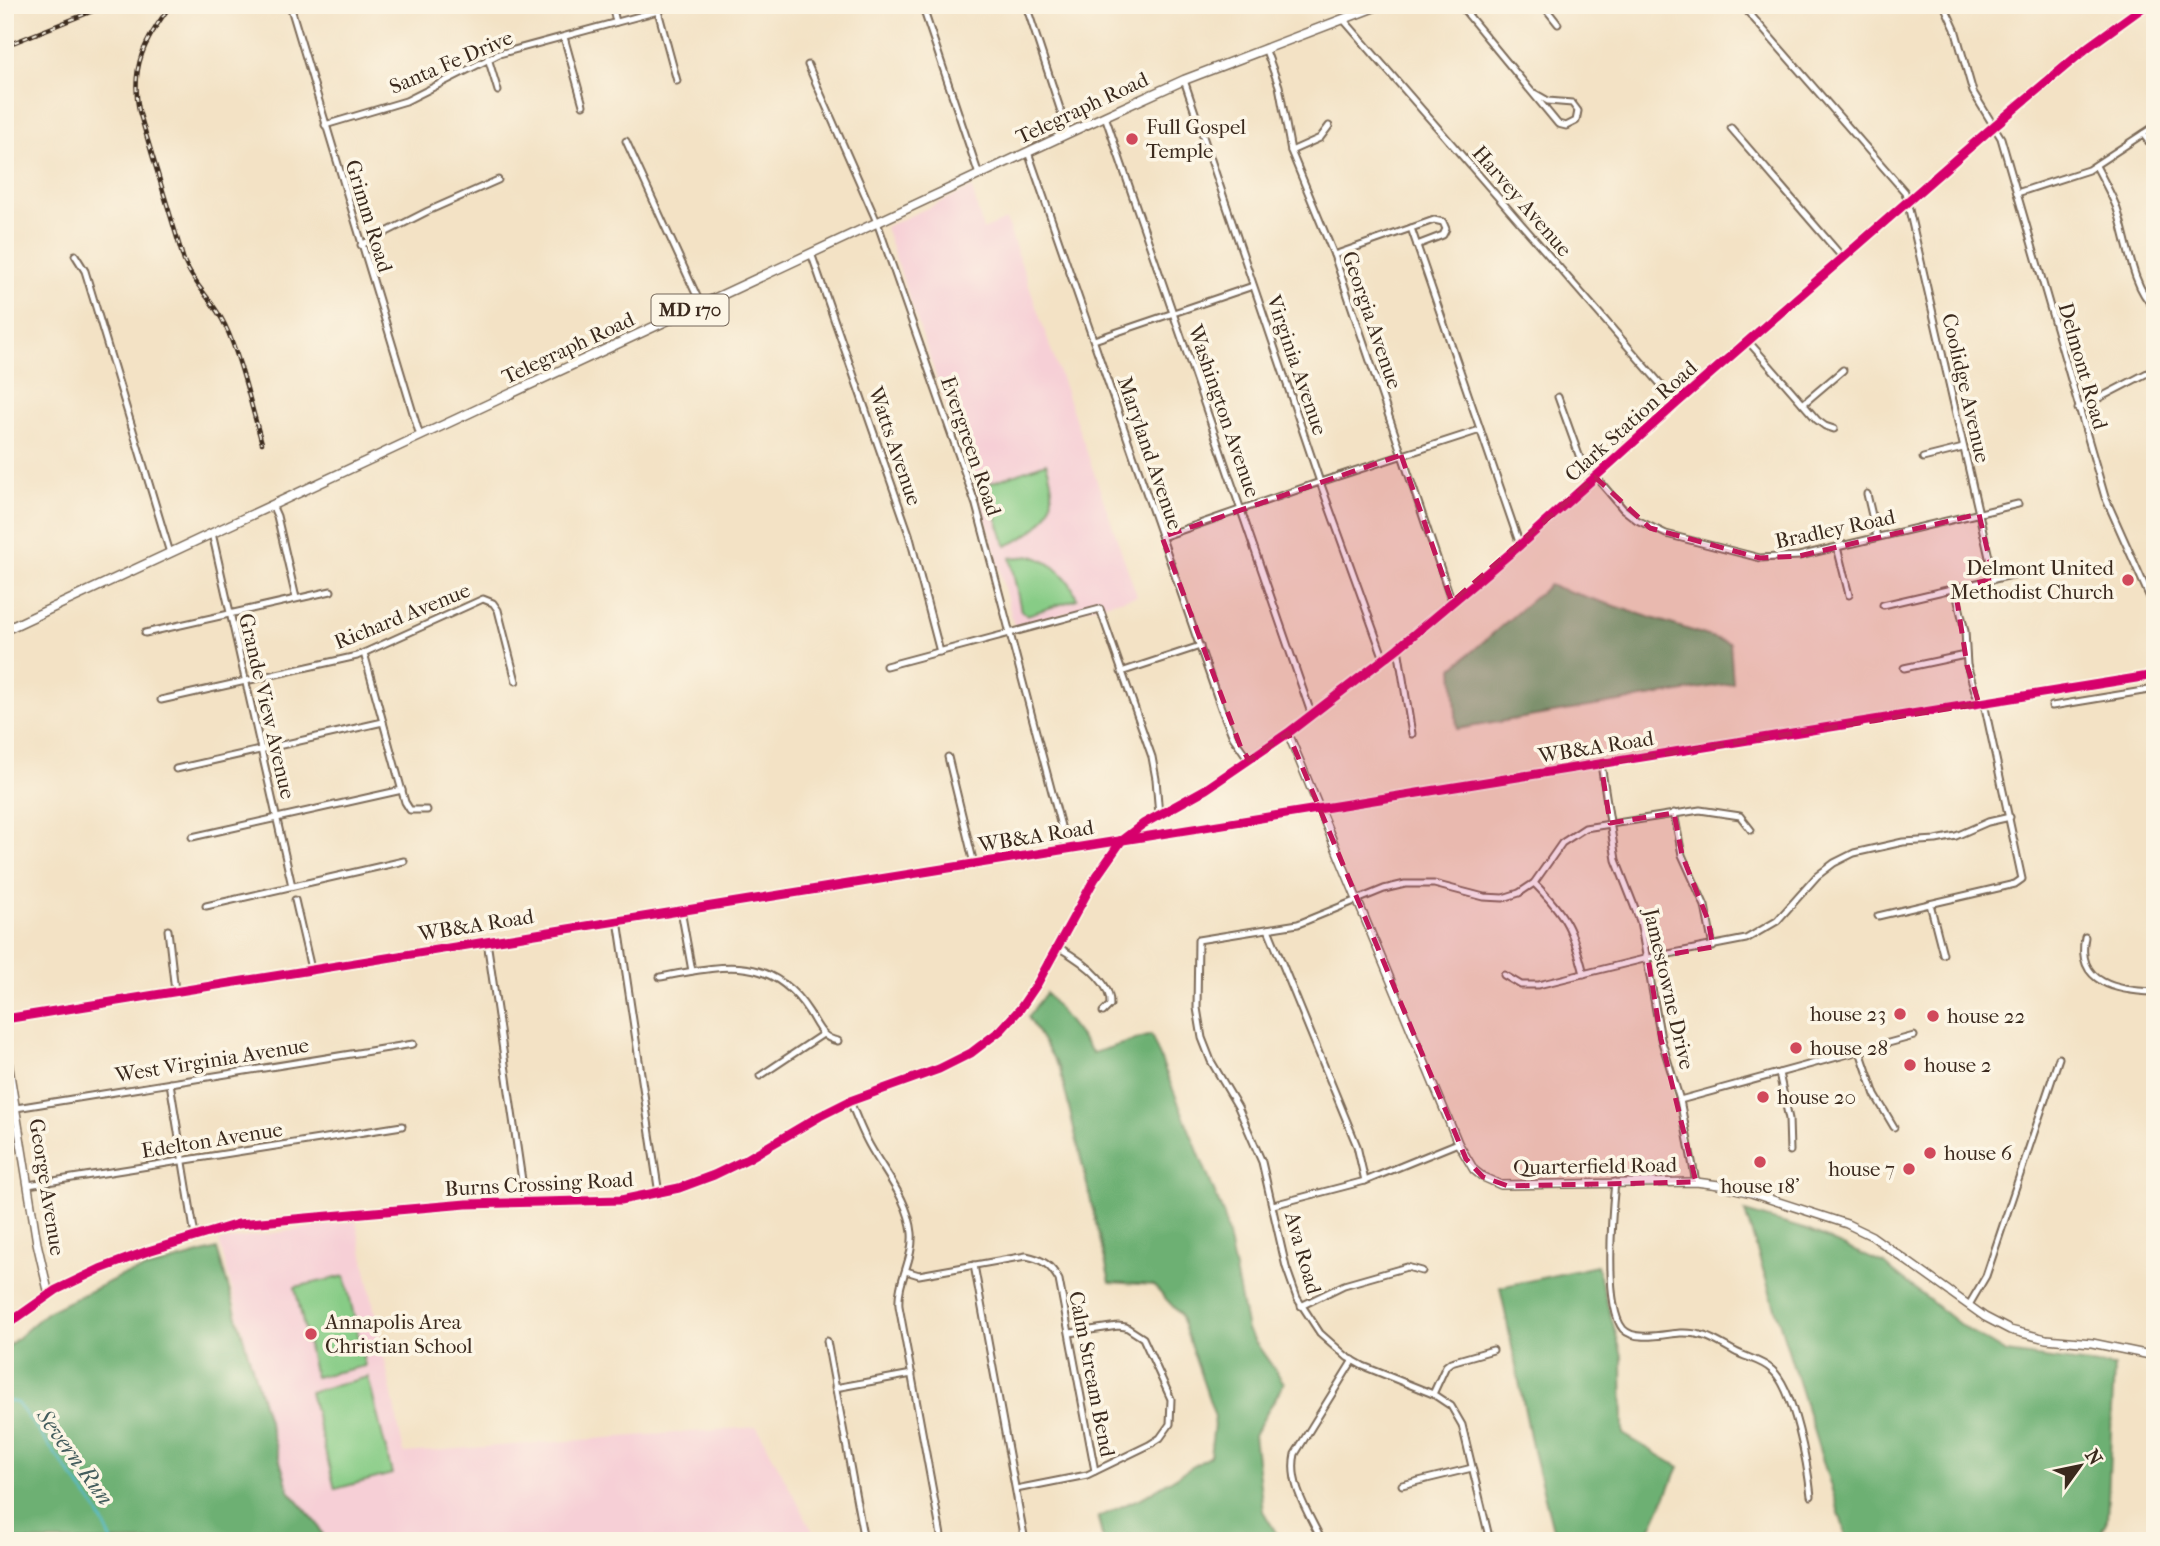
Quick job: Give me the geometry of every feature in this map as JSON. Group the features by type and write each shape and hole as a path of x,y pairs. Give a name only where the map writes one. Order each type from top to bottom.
{"main road":[{"name":"Telegraph Road","path":"5,630 1184,80 1380,5"}],"street":[{"name":"Grimm Road","path":"290,5 420,436"},
{"path":"612,5 616,22"},
{"name":"Santa Fe Drive","path":"325,125 406,101 488,58 658,11 670,5"},
{"path":"922,5 979,175"},
{"path":"1026,5 1068,133"},
{"path":"1460,5 1558,124 1566,126 1576,121 1578,111 1572,103 1548,101 1534,93"},
{"path":"1543,5 1558,24"},
{"name":"Coolidge Avenue","path":"1742,5 1905,192 1994,579"},
{"name":"Delmont Road","path":"1944,5 1955,29 1973,92 2001,138 2105,497 2155,609"},
{"name":"Clark Station Road","path":"1122,840 1159,815 1191,799 1288,733 1398,648 1520,545 1994,126 2088,47 2146,5"},
{"path":"658,11 677,81"},
{"name":"Harvey Avenue","path":"1343,19 1677,404"},
{"path":"564,37 583,105"},
{"name":"Georgia Avenue","path":"1265,48 1279,86 1291,150 1334,256 1452,602"},
{"path":"488,58 498,91"},
{"name":"Evergreen Road","path":"808,65 877,222 976,505 1067,849"},
{"name":"Virginia Avenue","path":"1184,80 1320,482 1384,659"},
{"name":"Washington Avenue","path":"1105,116 1312,716"},
{"path":"1291,150 1320,138 1329,126"},
{"path":"2017,193 2096,166 2155,126"},
{"path":"1731,128 1843,258"},
{"path":"2143,134 2155,150"},
{"path":"626,141 701,305"},
{"name":"Maryland Avenue","path":"1028,152 1228,725 1249,760"},
{"path":"2096,166 2116,206 2140,288 2154,307"},
{"path":"361,245 498,180"},
{"path":"1334,256 1434,219 1441,220 1446,225 1443,235 1417,246"},
{"path":"1411,228 1520,545"},
{"name":"Watts Avenue","path":"811,253 909,534 940,652"},
{"path":"75,256 85,271 170,553"},
{"path":"1094,340 1253,286"},
{"path":"1748,341 1817,420 1834,429"},
{"path":"2078,409 2155,369"},
{"path":"1803,404 1843,370"},
{"name":"Bradley Road","path":"1558,397 1580,458 1623,509 1637,520 1666,534 1760,558 1786,558 2018,504"},
{"path":"1162,537 1480,430"},
{"path":"1923,458 1963,448"},
{"path":"1867,494 1877,537"},
{"path":"272,505 296,598"},
{"name":"Grande View Avenue","path":"212,533 292,886"},
{"path":"1836,547 1849,595"},
{"path":"1883,605 2016,574"},
{"path":"1878,916 2020,881 2022,875 1982,703 1965,655 1965,631 1955,588"},
{"path":"145,633 331,591"},
{"name":"Richard Avenue","path":"160,701 364,653 476,601 486,599 498,610 516,681"},
{"path":"886,666 1100,610 1155,768 1159,815"},
{"path":"1121,672 1200,646"},
{"path":"1398,648 1412,734"},
{"path":"364,653 409,809 427,810"},
{"path":"1904,668 1965,655"},
{"name":"WB&A Road","path":"5,1019 2155,675"},
{"path":"2052,706 2155,689"},
{"path":"176,769 383,722"},
{"name":"Quarterfield Road","path":"1288,733 1458,1143 1474,1170 1483,1177 1501,1185 1515,1186 1615,1181 1696,1182 1733,1187 1858,1229 1886,1245 1999,1325 2046,1339 2092,1343 2153,1355"},
{"path":"948,757 974,864"},
{"name":"Jamestowne Drive","path":"1601,764 1616,860 1640,921 1661,1039 1680,1100 1696,1182"},
{"path":"192,837 402,790"},
{"path":"1365,1181 1357,1146 1268,929 1298,924 1394,886 1415,883 1444,886 1484,897 1503,898 1519,893 1534,883 1562,843 1570,837 1585,828 1609,823 1700,810 1740,816 1751,830"},
{"path":"1674,813 1682,855 1704,906 1713,947"},
{"path":"1504,975 1514,982 1529,985 1746,939 1765,930 1788,911 1825,870 1854,853 1903,842 1926,842 1956,836 1988,822 2010,817"},
{"name":"Burns Crossing Road","path":"5,1326 49,1295 100,1269 195,1236 256,1222 466,1204 621,1199 659,1194 714,1175 850,1101 939,1069 982,1046 1020,1009 1058,947 1094,880 1122,840"},
{"path":"206,906 404,861"},
{"path":"1534,883 1554,903 1568,923 1584,974"},
{"path":"295,900 311,969"},
{"path":"1930,904 1943,954"},
{"path":"681,910 692,971"},
{"path":"618,920 659,1194"},
{"name":"Ava Road","path":"1268,929 1198,940 1197,1008 1202,1038 1211,1061 1238,1107 1262,1162 1288,1275 1301,1306 1320,1333 1353,1360 1433,1394 1451,1406 1458,1415 1490,1541"},
{"path":"168,930 176,991"},
{"path":"2085,937 2082,956 2097,978 2115,988 2155,992"},
{"path":"487,941 525,1201"},
{"path":"1058,947 1088,965 1107,991 1111,999 1110,1006 1103,1012"},
{"path":"660,977 732,966 752,968 772,975 786,985 805,1006 827,1039 838,1041"},
{"path":"760,1076 823,1034"},
{"path":"1680,1100 1914,1036"},
{"name":"George Avenue","path":"5,1043 40,1260 49,1295"},
{"name":"West Virginia Avenue","path":"16,1108 413,1044"},
{"path":"1860,1051 1875,1095 1894,1127"},
{"path":"1969,1305 1986,1276 2059,1058"},
{"path":"1779,1073 1789,1119 1790,1151"},
{"path":"170,1083 195,1236"},
{"path":"850,1101 864,1136 907,1212 912,1233 912,1246 898,1296 942,1541"},
{"name":"Edelton Avenue","path":"28,1185 402,1126"},
{"path":"1273,1205 1365,1181 1458,1143"},
{"path":"1615,1181 1610,1245 1615,1307 1622,1328 1634,1335 1700,1333 1773,1370 1783,1386 1800,1433 1811,1496"},
{"name":"Calm Stream Bend","path":"906,1271 919,1275 1026,1256 1045,1262 1059,1280 1095,1471"},
{"path":"974,1265 1025,1541"},
{"path":"1301,1306 1327,1292 1407,1267 1422,1271"},
{"path":"1016,1489 1078,1478 1095,1471 1160,1438 1170,1424 1171,1399 1143,1338 1118,1326 1070,1333"},
{"path":"827,1340 864,1541"},
{"path":"2153,1355 2155,1340"},
{"path":"1433,1394 1446,1366 1451,1362 1493,1350"},
{"path":"1322,1541 1296,1485 1293,1462 1353,1360"},
{"path":"835,1388 912,1374"},
{"path":"1402,1485 1472,1468"}],"highlighted area":[{"path":"1401,455 1452,602 1595,477 1650,528 1760,558 1799,556 1979,514 1994,579 1955,588 1967,665 1979,704 1601,764 1610,823 1674,813 1682,855 1708,920 1713,947 1648,958 1661,1039 1696,1182 1508,1186 1483,1177 1466,1159 1288,733 1249,760 1241,748 1162,537"}],"shaded area":[{"path":"972,188 983,230 1006,220 1137,596 1014,626 989,531 885,227"},
{"name":"Annapolis Area Christian School","path":"356,1221 404,1453 757,1427 818,1541 326,1541 317,1523 283,1482 219,1241"}],"green space":[{"path":"1046,463 1052,492 1047,514 1031,532 1006,546 987,489 990,483"},
{"path":"1033,556 1060,572 1077,599 1027,615 1021,611 1010,558"},
{"path":"1549,585 1730,643 1733,683 1457,729 1453,668"},
{"path":"1046,993 1093,1053 1151,1035 1224,1216 1247,1330 1284,1383 1254,1435 1263,1511 1281,1541 1103,1541 1098,1517 1145,1496 1210,1456 1215,1417 1180,1314 1153,1285 1110,1282 1060,1069 1028,1017"},
{"path":"1745,1212 1807,1230 1884,1264 1963,1327 2006,1353 2114,1367 2107,1520 2097,1541 1835,1541 1846,1535"},
{"path":"217,1249 289,1491 317,1523 326,1541 5,1541 5,1349 47,1312 121,1276"},
{"path":"1597,1266 1622,1356 1623,1434 1679,1467 1653,1524 1642,1541 1556,1541 1533,1451 1500,1287"},
{"path":"345,1276 365,1366 315,1377 295,1287"},
{"path":"368,1377 392,1474 335,1489 310,1392"}],"waterway":[{"name":"Severn Run","path":"5,1400 17,1403 97,1510 112,1541"}],"railway":[{"path":"5,46 108,5"},
{"path":"171,5 147,42 138,67 139,111 184,261 231,338 262,443"}],"cycle path":[{"path":"5,1326 56,1290 100,1269 148,1251 238,1224 466,1204 621,1200 679,1188 747,1159 850,1101 939,1069 971,1053 1001,1030 1020,1009 1037,984 1094,880 1122,840 1143,824 1206,789 1288,733 1398,648 1520,545 1677,403 1994,126 2088,47 2146,5"},
{"path":"5,1019 2155,675"}],"place":[{"name":"Full Gospel Temple","path":"1132,139"},
{"name":"Delmont United Methodist Church","path":"2128,580"},
{"name":"house 23","path":"1900,1014"},
{"name":"house 22","path":"1933,1016"},
{"name":"house 28","path":"1796,1048"},
{"name":"house 2","path":"1910,1065"},
{"name":"house 20","path":"1763,1097"},
{"name":"house 6","path":"1930,1153"},
{"name":"house 18'","path":"1760,1162"},
{"name":"house 7","path":"1909,1169"},
{"name":"Annapolis Area Christian School","path":"311,1334"}]}
